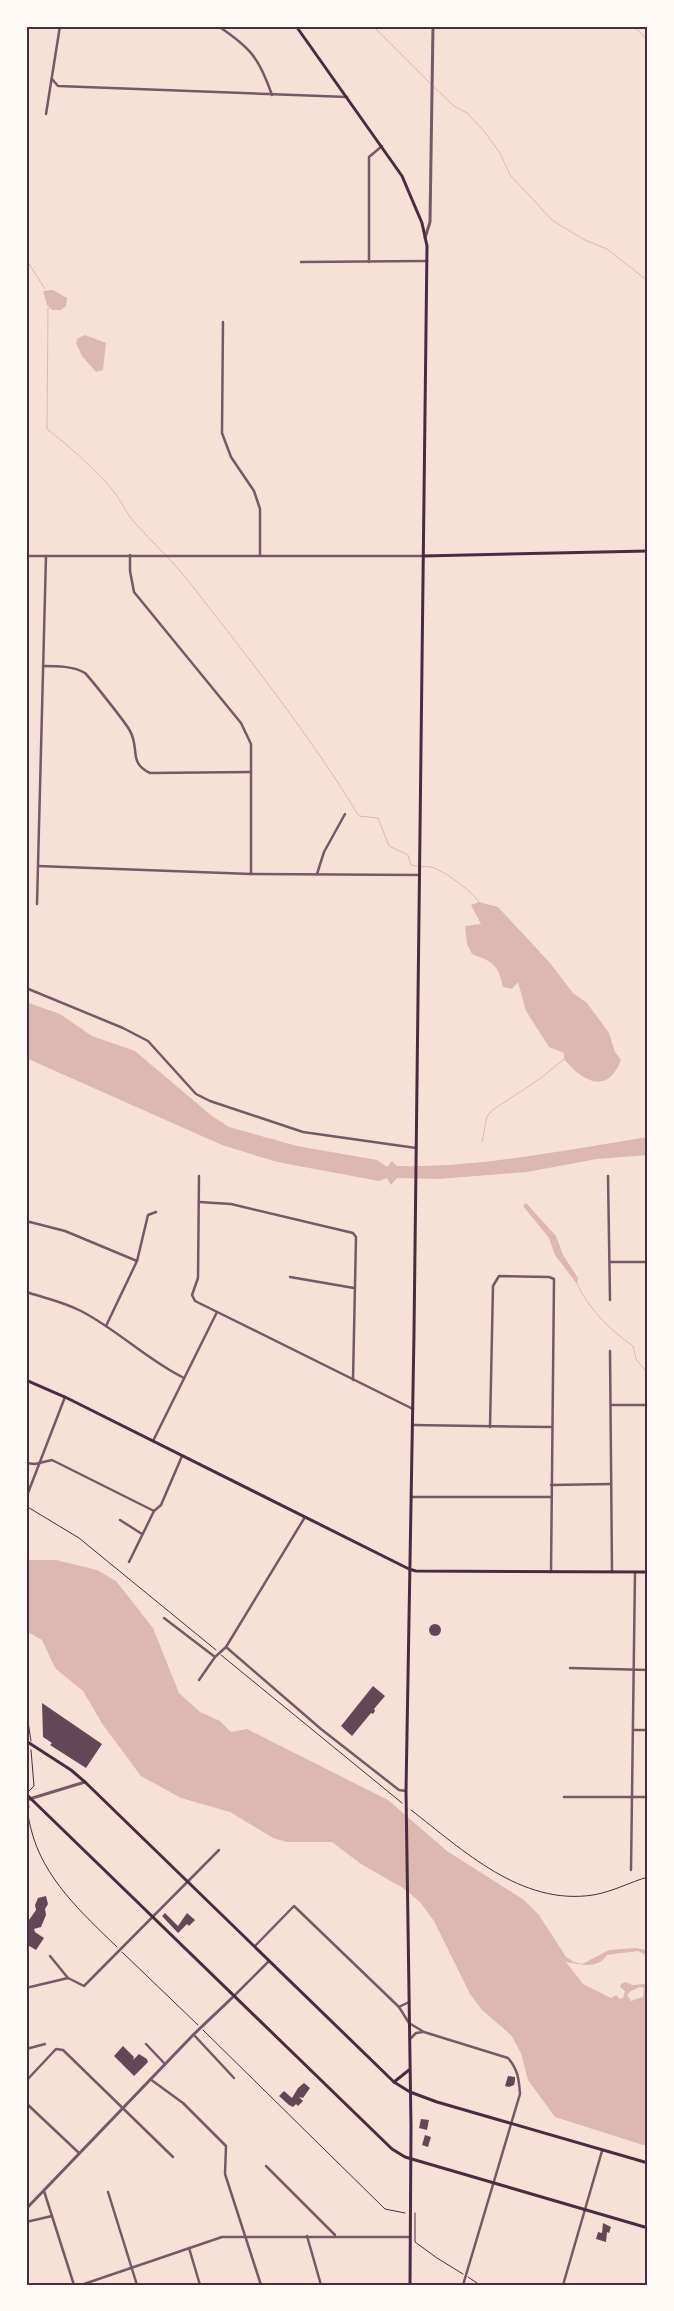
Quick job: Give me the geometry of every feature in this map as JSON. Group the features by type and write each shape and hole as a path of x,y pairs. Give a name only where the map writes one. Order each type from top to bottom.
{"main road":[{"path":"296,26 382,146 413,198 425,239 420,875 412,1497 409,1569 406,1790 410,2092 410,2285"},
{"path":"423,556 648,551"},
{"path":"26,1380 64,1397 409,1569 416,1571 648,1572"},
{"path":"26,1741 29,1745 71,1770 85,1782 394,2082 410,2092 648,2164"},
{"path":"28,1793 385,2142 404,2156 648,2228"},
{"path":"394,2082 409,2069"}],"street":[{"path":"46,114 60,26"},
{"path":"218,26 252,52 262,67 272,95"},
{"path":"425,239 430,222 433,26"},
{"path":"52,79 58,86 347,97"},
{"path":"369,262 369,157 382,146"},
{"path":"300,262 426,261"},
{"path":"224,322 222,433 231,457 254,491 260,509 260,555"},
{"path":"130,555 130,571 134,592 241,723 251,744 251,874"},
{"path":"26,556 423,556"},
{"path":"37,904 46,556"},
{"path":"43,666 63,667 85,674 130,731 136,760 140,769 150,773 251,772"},
{"path":"317,874 324,852 345,814"},
{"path":"38,866 251,874 420,875"},
{"path":"26,988 123,1028 148,1041 196,1094 210,1102 303,1132 416,1148"},
{"path":"199,1176 198,1278 192,1295 197,1302 412,1409"},
{"path":"608,1176 611,1262 610,1300"},
{"path":"199,1202 231,1204 353,1232 356,1236 353,1380"},
{"path":"106,1326 137,1261 148,1215 156,1212"},
{"path":"26,1221 64,1231 137,1261"},
{"path":"611,1262 648,1262"},
{"path":"490,1427 493,1286 499,1276 548,1277 554,1279 551,1572"},
{"path":"290,1277 354,1288"},
{"path":"26,1292 81,1311 106,1326 164,1368 184,1378"},
{"path":"153,1441 217,1312"},
{"path":"610,1351 612,1572"},
{"path":"26,1498 64,1397"},
{"path":"611,1405 648,1405"},
{"path":"412,1426 551,1426"},
{"path":"129,1562 154,1510 161,1505 182,1456"},
{"path":"26,1463 35,1464 41,1461 52,1460 154,1510"},
{"path":"551,1485 611,1484"},
{"path":"412,1497 551,1497"},
{"path":"199,1680 215,1657 226,1647 305,1517"},
{"path":"120,1520 142,1534"},
{"path":"630,1870 634,1730 635,1572"},
{"path":"164,1618 215,1657"},
{"path":"226,1647 321,1729 399,1790 406,1790"},
{"path":"570,1668 648,1670"},
{"path":"634,1730 648,1730"},
{"path":"26,1800 85,1782"},
{"path":"564,1797 648,1797"},
{"path":"50,1956 68,1978 84,1986 219,1850"},
{"path":"255,1946 294,1906 399,2007 409,2023 424,2032 508,2058 514,2065 518,2075 520,2094 463,2285"},
{"path":"26,2209 194,2034 270,1960"},
{"path":"26,1988 68,1978"},
{"path":"399,2007 409,2002"},
{"path":"409,2042 411,2036 424,2032"},
{"path":"194,2034 234,2078"},
{"path":"26,2049 45,2044"},
{"path":"146,2044 166,2064"},
{"path":"26,2081 56,2049 63,2050 173,2157"},
{"path":"150,2079 183,2103 226,2146 225,2174 261,2285"},
{"path":"26,2103 79,2153"},
{"path":"563,2285 602,2151"},
{"path":"266,2166 335,2235"},
{"path":"44,2191 74,2285"},
{"path":"108,2192 137,2285"},
{"path":"26,2222 52,2216"},
{"path":"81,2285 222,2237 335,2235 410,2237"},
{"path":"307,2236 321,2285"},
{"path":"189,2248 200,2285"}],"path":[{"path":"28,1793 34,1786"},
{"path":"29,1806 28,1815 34,1843 46,1868 79,1908 385,2209 405,2213"},
{"path":"605,1891 648,1877"},
{"path":"415,2213 415,2242 480,2285"}],"shaded area":[{"path":"53,290 67,298 66,306 61,310 52,310 47,305 43,291"},
{"path":"85,335 106,343 103,370 96,372 82,356 76,343 78,338"},
{"path":"479,902 498,907 550,963 573,993 587,1003 609,1033 615,1052 621,1060 609,1078 602,1081 594,1081 579,1074 571,1067 564,1059 564,1053 549,1047 526,1011 518,982 512,989 503,987 497,969 485,959 472,954 467,944 465,926 481,924 471,905"},
{"path":"26,1002 60,1014 92,1036 135,1051 212,1116 229,1127 297,1146 377,1160 387,1167 392,1161 397,1166 428,1166 491,1161 648,1137 648,1155 597,1159 527,1172 439,1179 397,1178 391,1185 387,1178 379,1181 277,1162 222,1145 26,1058"},
{"path":"526,1203 556,1236 563,1255 578,1278 577,1284 555,1255 549,1238 523,1206"},
{"path":"26,1560 56,1560 97,1570 116,1581 153,1628 179,1693 200,1712 220,1721 231,1732 247,1729 388,1800 447,1851 524,1900 539,1915 566,1957 574,1962 582,1964 609,1950 635,1948 648,1950 648,1956 638,1951 607,1955 598,1963 588,1965 566,1962 583,1984 611,1998 616,1995 620,1999 623,1998 625,1991 620,1987 625,1982 633,1985 646,1984 648,1982 648,2144 643,2145 555,2117 528,2080 521,2053 511,2035 482,2010 470,1994 434,1921 420,1902 403,1888 361,1864 332,1842 287,1842 273,1838 230,1812 181,1798 141,1776 103,1725 83,1691 55,1668 42,1640 26,1631","holes":["640,1987 644,1988 643,1997 631,2001 627,1995"]}],"building":[{"path":"435,1624 441,1630 435,1636 429,1630"},
{"path":"373,1686 385,1696 374,1709 373,1714 371,1713 352,1736 341,1726"},
{"path":"42,1703 102,1744 86,1768 50,1745 52,1743 43,1737"},
{"path":"46,1896 48,1904 45,1909 46,1915 41,1927 34,1929 35,1932 44,1938 36,1950 26,1944 26,1920 29,1920 36,1910 35,1905 38,1898"},
{"path":"165,1913 178,1926 187,1913 195,1920 189,1926 187,1924 178,1933 162,1916"},
{"path":"123,2046 134,2057 133,2060 139,2054 147,2059 148,2062 134,2076 114,2056"},
{"path":"508,2076 515,2077 514,2085 509,2087 505,2086"},
{"path":"304,2083 310,2088 303,2098 299,2097 303,2101 298,2106 296,2104 293,2107 289,2105 279,2096 284,2091 292,2098 298,2088"},
{"path":"421,2119 429,2120 427,2130 419,2128"},
{"path":"425,2135 431,2137 428,2147 422,2145"},
{"path":"603,2223 611,2227 609,2233 607,2232 606,2242 596,2239 598,2232 602,2233"}],"waterway":[{"path":"373,26 431,84"},
{"path":"634,26 648,41"},
{"path":"434,87 454,106 467,113 484,131 500,153 510,175 553,221 585,240 607,249 648,281"},
{"path":"26,259 45,289"},
{"path":"48,308 47,429 104,480 134,522 174,563 298,724 359,816 378,818 389,846 408,855 411,865 431,867 442,872 464,887 479,902"},
{"path":"482,1142 487,1116 494,1109 541,1078 564,1059"},
{"path":"577,1284 601,1318 633,1346 636,1359 648,1374"}]}
